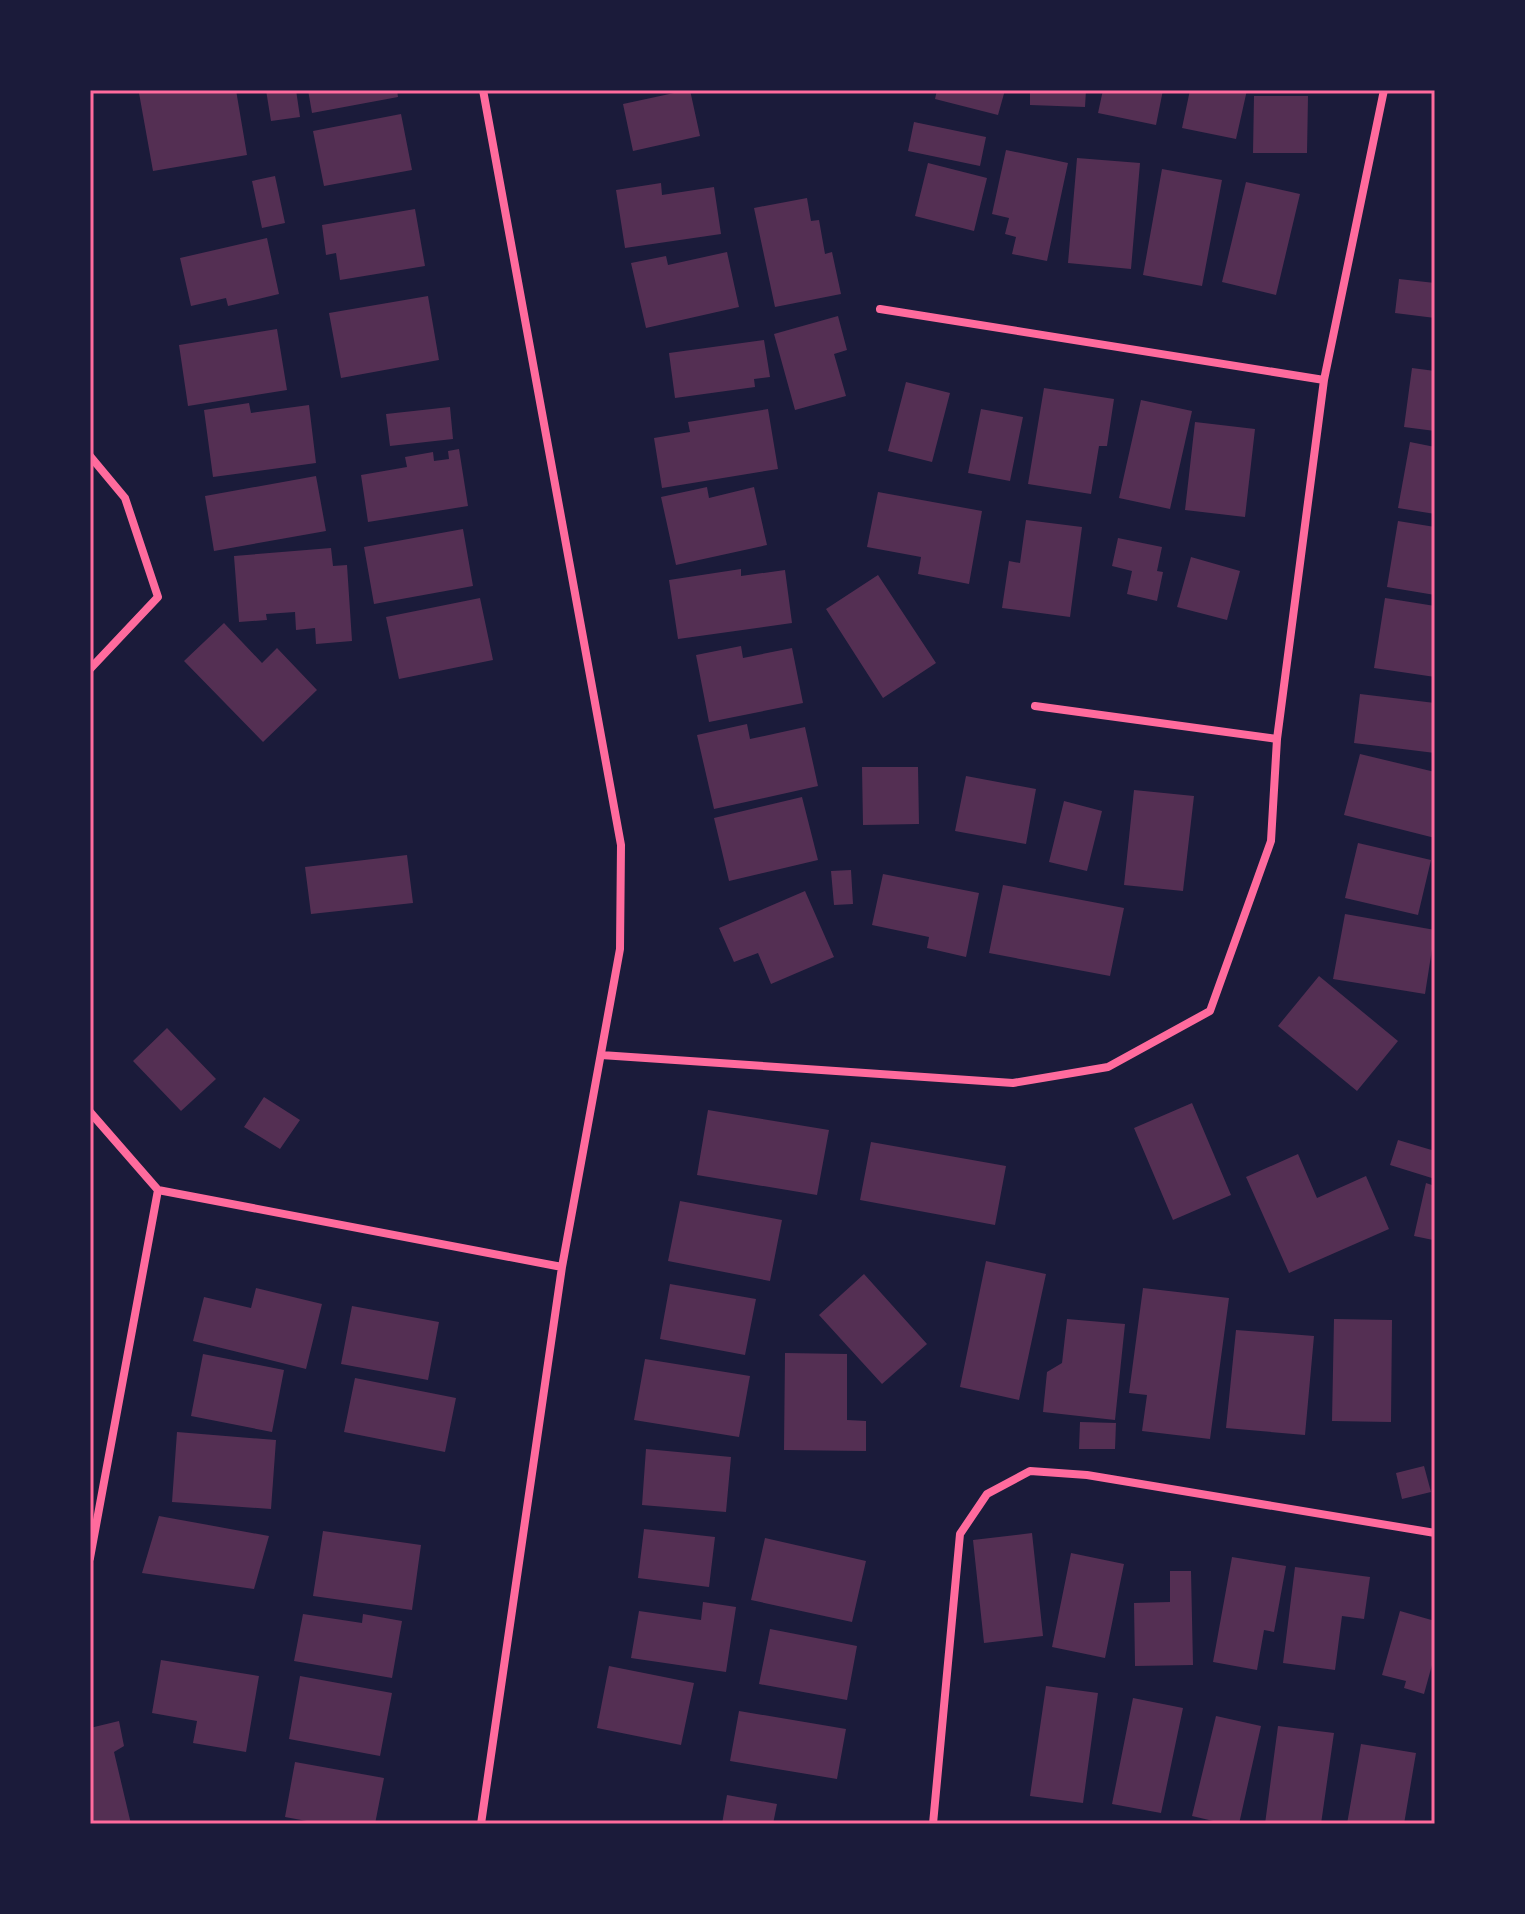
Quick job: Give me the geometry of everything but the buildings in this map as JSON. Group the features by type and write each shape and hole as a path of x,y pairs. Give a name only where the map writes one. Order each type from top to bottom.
{"street":[{"path":"481,1824 562,1267 620,949 621,845 483,90"},
{"path":"601,1055 1013,1083 1108,1067 1210,1011 1271,841 1277,739 1324,380 1384,90"},
{"path":"880,309 1324,380"},
{"path":"90,456 125,498 158,597 90,669"},
{"path":"1035,706 1277,739"},
{"path":"90,1112 158,1190 562,1267"},
{"path":"90,1558 158,1190"},
{"path":"933,1824 960,1534 987,1494 1030,1471 1087,1475 1435,1533"}]}
